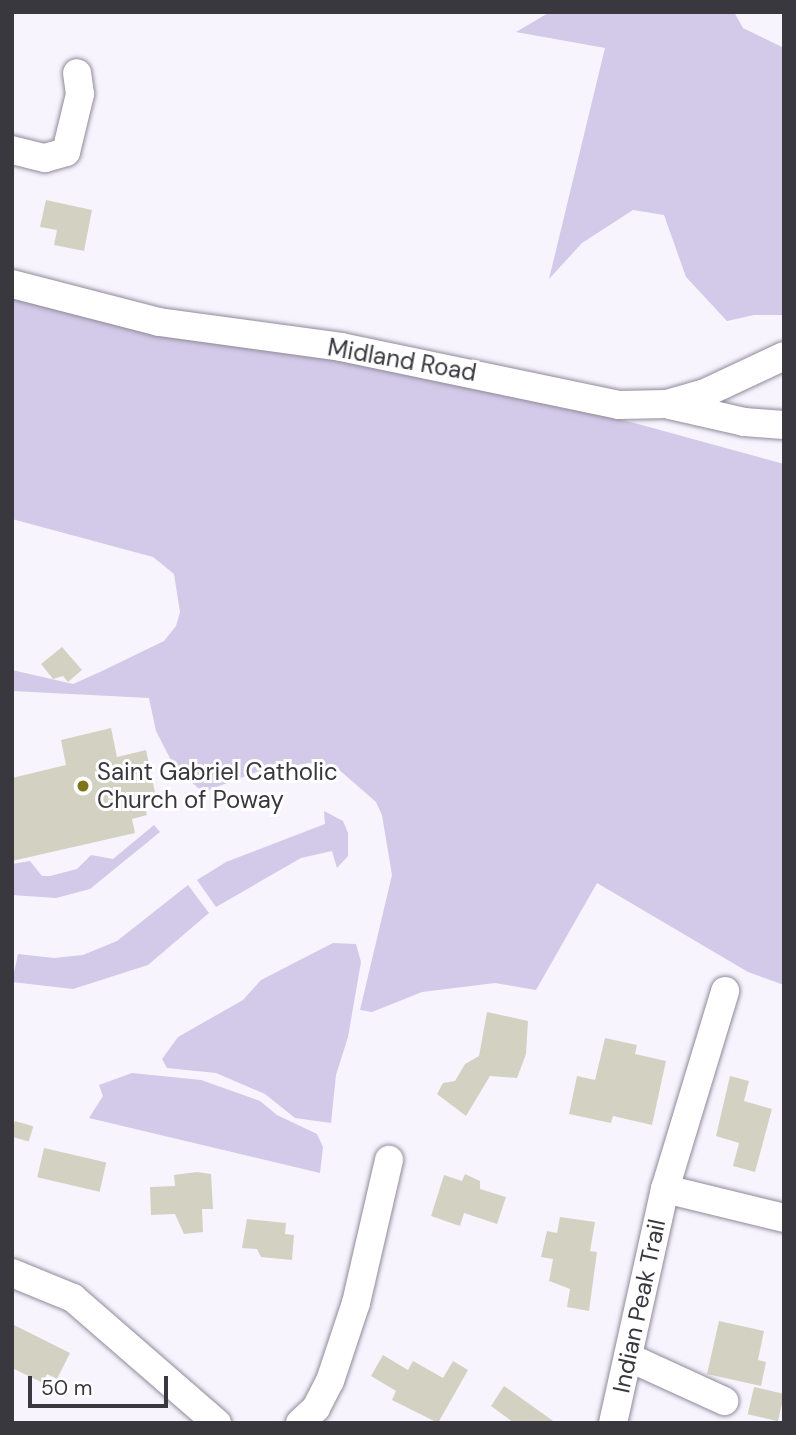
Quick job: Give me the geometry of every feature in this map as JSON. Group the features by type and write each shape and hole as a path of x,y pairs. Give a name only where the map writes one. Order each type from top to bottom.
{"street":[{"path":"12,150 46,158 66,152 80,94 77,73"},
{"name":"Midland Road","path":"12,284 159,322 341,347 619,405 667,404 703,394 784,356"},
{"path":"667,404 744,422 784,425"},
{"name":"Indian Peak Trail","path":"613,1423 665,1189 725,991"},
{"path":"300,1423 316,1408 330,1381 356,1303 389,1160"},
{"path":"665,1189 784,1218"},
{"path":"12,1273 73,1298 217,1423"},
{"path":"628,1357 724,1401"}],"shaded area":[{"path":"550,12 734,12 743,28 784,48 784,315 754,315 727,321 686,277 664,215 633,210 582,243 549,279 605,48 516,32"},
{"path":"12,288 587,410 784,464 784,985 748,972 597,883 536,990 495,983 422,992 372,1012 360,1010 392,875 382,815 376,802 337,768 309,763 257,772 203,792 175,768 156,731 149,698 12,691 12,670 73,684 100,672 164,641 176,626 180,612 174,574 153,557 12,519"},
{"path":"324,811 343,821 348,833 348,856 337,868 332,851 301,858 216,907 197,880 226,862 325,824"},
{"path":"154,825 160,832 90,889 56,898 12,895 12,864 30,861 42,876 77,869 91,855 113,859"},
{"path":"188,885 209,913 148,965 73,989 12,982 18,954 54,958 83,955 117,941"},
{"path":"333,943 356,944 361,962 348,1037 336,1075 331,1123 295,1118 265,1094 216,1073 167,1068 162,1059 178,1037 243,1000 261,980"},
{"path":"132,1073 201,1080 260,1101 277,1115 317,1134 323,1147 320,1173 89,1118 103,1096 99,1085"}],"building":[{"path":"46,200 92,210 84,251 54,245 57,230 40,227"},
{"path":"62,647 82,670 68,682 63,676 53,679 41,664"},
{"name":"Saint Gabriel Catholic Church of Poway","path":"111,728 117,757 146,750 156,797 143,800 147,815 132,819 135,833 12,861 12,778 66,765 61,740"},
{"path":"487,1012 528,1021 526,1054 517,1078 490,1076 466,1116 437,1094 443,1083 455,1081 465,1064 479,1056"},
{"path":"605,1038 637,1045 635,1054 666,1061 652,1125 613,1116 611,1123 569,1114 577,1076 595,1080"},
{"path":"730,1076 749,1081 744,1101 772,1109 755,1172 733,1166 739,1143 716,1136"},
{"path":"15,1121 33,1126 29,1142 12,1137"},
{"path":"44,1148 106,1162 100,1192 37,1177"},
{"path":"197,1172 211,1174 213,1209 202,1209 203,1232 184,1234 175,1214 151,1215 150,1187 175,1186 174,1175"},
{"path":"465,1174 480,1181 480,1189 506,1197 497,1224 464,1213 460,1226 431,1216 444,1175 462,1181"},
{"path":"560,1217 595,1222 590,1251 597,1252 589,1311 567,1307 570,1289 549,1281 553,1259 541,1257 547,1231 557,1233"},
{"path":"247,1219 286,1223 285,1234 294,1235 292,1260 261,1257 257,1249 242,1248"},
{"path":"719,1321 764,1331 758,1360 766,1362 761,1386 707,1374"},
{"path":"12,1324 70,1353 57,1379 47,1374 43,1383 12,1368"},
{"path":"383,1355 408,1370 413,1361 443,1378 453,1361 468,1370 438,1423 392,1400 396,1391 371,1376"},
{"path":"504,1386 556,1423 514,1423 491,1406"},
{"path":"754,1387 784,1394 778,1421 748,1414"}],"place":[{"name":"Saint Gabriel Catholic Church of Poway","path":"83,786"}]}
